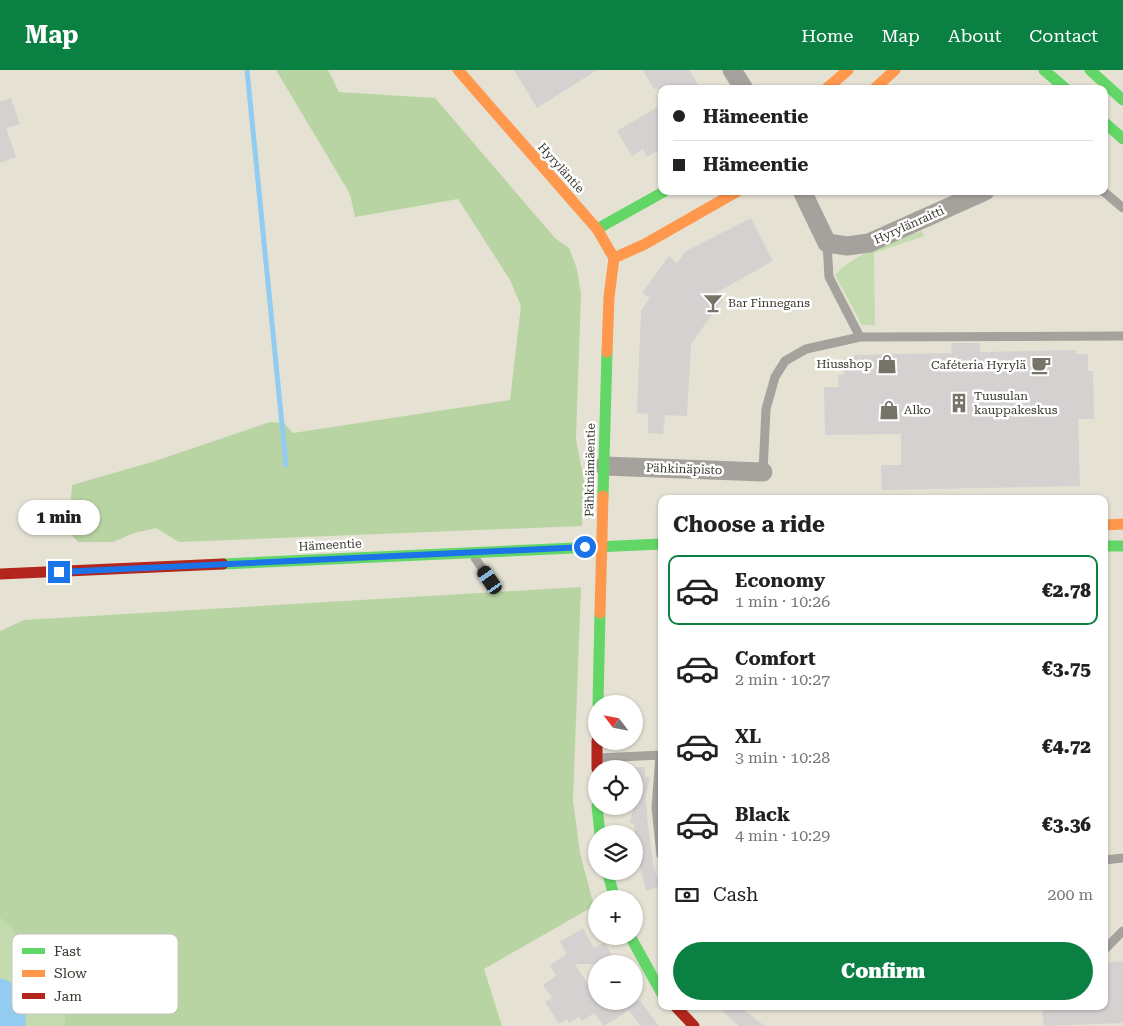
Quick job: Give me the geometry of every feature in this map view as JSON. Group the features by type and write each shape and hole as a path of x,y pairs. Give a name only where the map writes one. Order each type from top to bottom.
{"street":[{"path":"732,70 741,85"},
{"path":"831,85 848,70"},
{"path":"878,85 895,70"},
{"path":"1044,70 1061,85"},
{"path":"1090,70 1106,85"},
{"name":"Hyryläntie","path":"466,73 596,229 614,258"},
{"path":"1108,86 1123,100"},
{"path":"1108,126 1123,139"},
{"path":"596,229 658,195"},
{"path":"614,258 644,244 731,195"},
{"path":"804,195 827,244"},
{"name":"Hyrylänraitti","path":"827,244 847,246 869,243 976,195"},
{"name":"Pähkinämäentie","path":"598,695 609,297 614,258"},
{"name":"Pähkinäpisto","path":"604,466 763,472"},
{"path":"1108,525 1123,524"},
{"name":"Hämeentie","path":"0,574 658,544"},
{"path":"1108,546 1123,546"},
{"path":"635,945 658,987"},
{"path":"679,1010 694,1026"}],"lane":[{"path":"1108,195 1123,208"},
{"path":"827,244 829,277 860,337"},
{"path":"763,472 766,409 775,377 785,361 806,349 860,337 1123,336"},
{"path":"471,552 490,580"},
{"path":"621,760 658,755"},
{"path":"658,782 656,808 658,827"},
{"path":"1108,860 1123,858"},
{"path":"1108,946 1123,931"}],"green space":[{"path":"276,70 328,70 339,92 435,98 555,238 569,248 577,269 581,294 576,439 584,481 582,526 179,542 156,528 134,533 113,542 78,542 68,531 72,485 152,462 270,422 284,423 293,433 510,400 521,306 510,280 458,199 355,217 350,194"},
{"path":"922,231 924,236 874,253 875,325 862,325 835,275 865,253"},
{"path":"581,587 573,800 580,853 590,890 588,890 588,909 484,969 502,1026 64,1026 65,1014 178,1014 178,934 16,934 0,918 0,631 24,620"},
{"path":"0,918 16,934 12,934 12,1014 65,1014 64,1026 0,1026"}],"building":[{"path":"514,70 597,70 537,108"},
{"path":"643,70 689,70 698,85 658,85 658,89 654,89"},
{"path":"11,98 20,124 6,128 16,157 0,163 0,102"},
{"path":"658,107 658,151 647,157 643,149 632,156 617,131"},
{"path":"751,218 773,261 716,293 723,299 691,344 687,416 665,415 663,434 648,433 648,414 637,413 641,311 650,298 642,293 669,256 677,263 686,251"},
{"name":"Tuusulan kauppakeskus","path":"951,343 980,343 980,352 1076,350 1076,354 1088,354 1088,371 1093,371 1094,419 1078,419 1080,486 882,490 881,465 901,465 901,434 825,435 824,387 839,387 838,375 844,375 844,358 854,358 854,355 952,353"},
{"path":"643,767 645,767 645,777 650,777 646,796 647,816 653,864 658,880 658,887 646,891 643,878 643,825 630,823 632,815 643,815"},
{"path":"583,928 588,937 588,945 592,945 594,948 600,945 606,945 612,955 588,955 588,964 575,964 588,984 588,1010 629,1010 604,1026 594,1013 582,1021 579,1017 569,1023 567,1019 559,1024 545,1002 552,998 543,985 556,976 550,965 567,954 560,942"},
{"path":"1123,961 1123,1023 1044,1026 1042,1011 1108,1010 1108,963"},
{"path":"643,1005 659,1026 640,1026 629,1010 643,1010"},
{"path":"721,1010 743,1010 765,1026 739,1026"}],"waterway":[{"path":"247,70 286,465"},
{"path":"0,994 10,1014 10,1026"}],"traffic: fast":[{"path":"1044,70 1061,85"},
{"path":"1090,70 1106,85"},
{"path":"1108,86 1123,100"},
{"path":"1108,126 1123,139"},
{"path":"597,229 658,195"},
{"path":"603,496 607,352"},
{"path":"223,564 658,544"},
{"path":"1108,546 1123,546"},
{"path":"598,695 600,613"},
{"path":"598,815 599,825"},
{"path":"610,880 612,890"},
{"path":"635,945 658,987"}],"traffic: slow":[{"path":"458,70 597,229 614,258 609,297 607,352"},
{"path":"831,85 848,70"},
{"path":"878,85 895,70"},
{"path":"614,258 645,244 731,195"},
{"path":"600,613 603,496"},
{"path":"1108,525 1123,524"}],"traffic: jam":[{"path":"0,574 223,564"},
{"path":"597,750 597,760"},
{"path":"679,1010 694,1026"}],"place":[{"name":"Bar Finnegans","path":"713,303"},
{"name":"Hiusshop","path":"887,364"},
{"name":"Caféteria Hyrylä","path":"1041,365"},
{"name":"Tuusulan kauppakeskus","path":"959,403"},
{"name":"Alko","path":"889,410"}],"route":[{"path":"59,572 585,547"}]}
